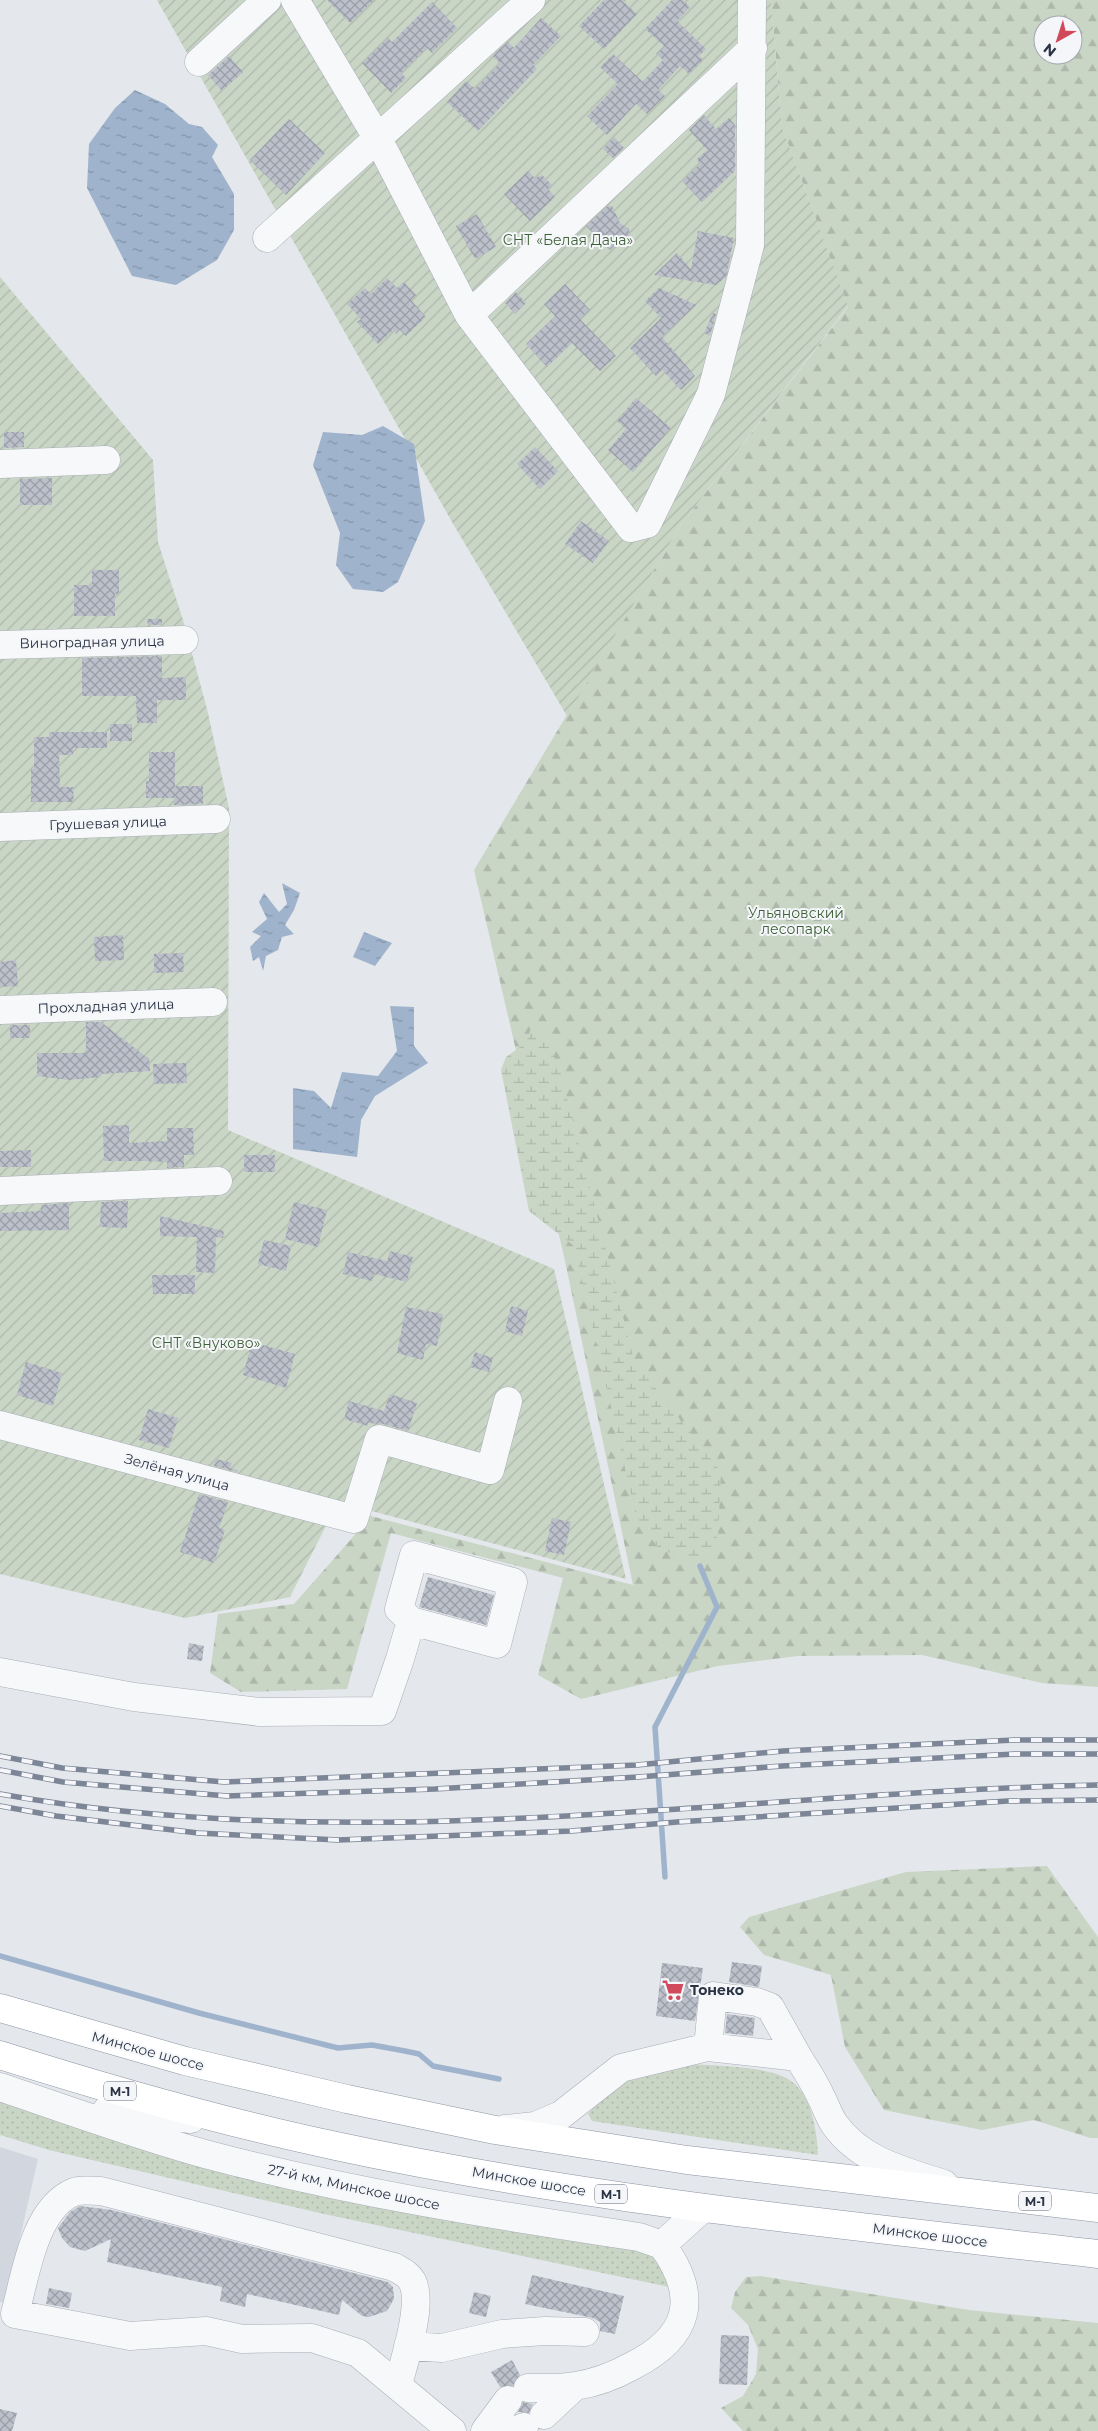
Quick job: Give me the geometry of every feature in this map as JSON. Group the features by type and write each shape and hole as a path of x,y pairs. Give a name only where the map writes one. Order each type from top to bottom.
{"highway":[{"name":"Минское шоссе","path":"0,2008 185,2061 347,2099 495,2130 687,2160 1098,2208"},
{"name":"Минское шоссе","path":"0,2055 78,2080 241,2124 338,2146 526,2181 703,2208 1098,2254"}],"street":[{"path":"199,62 267,0"},
{"path":"296,0 378,139 469,316 631,528 647,524 711,394 750,245 752,0"},
{"path":"267,238 531,0"},
{"path":"469,316 753,48"},
{"path":"0,464 106,460"},
{"name":"Виноградная улица","path":"0,645 184,640"},
{"name":"Грушевая улица","path":"0,827 216,819"},
{"name":"Прохладная улица","path":"0,1010 213,1002"},
{"path":"0,1191 218,1181"},
{"name":"Зелёная улица","path":"0,1425 354,1519 379,1439 490,1470 508,1401"},
{"path":"0,1672 134,1697 260,1712 382,1710 411,1621"},
{"path":"708,2047 714,1996 757,2002 770,2007 821,2096 833,2124 847,2140 863,2153 883,2164 972,2194"},
{"path":"495,2130 535,2126 561,2115 621,2068 708,2047 798,2057"},
{"name":"27-й км, Минское шоссе","path":"1,2088 204,2154 473,2212 639,2237 662,2245"},
{"path":"46,2102 241,2124"},
{"path":"398,2385 414,2322 414,2291 412,2282 406,2273 394,2267 101,2191 76,2191 61,2199 38,2230 15,2314 130,2336 206,2331 242,2339 312,2338 358,2353 452,2431"},
{"path":"485,2431 518,2394 574,2387 608,2378 651,2357 670,2340 680,2324 685,2294 676,2264 662,2245 703,2208"},
{"path":"408,2346 442,2348 479,2341 502,2334 545,2331 585,2332"},
{"path":"527,2424 574,2387"}],"shaded area":[{"path":"0,2147 38,2159 5,2303 0,2302"}],"green space":[{"name":"СНТ «Белая Дача»","path":"157,0 771,0 782,127 848,306 680,526 567,716 452,522"},
{"name":"Ульяновский лесопарк","path":"771,0 1098,0 1098,1687 1042,1683 922,1655 798,1656 718,1666 581,1699 538,1675 563,1578 391,1533 347,1689 241,1692 210,1673 218,1614 294,1604 360,1529 367,1515 633,1585 565,1261 474,870 680,526 848,307 782,127"},
{"name":"СНТ «Внуково»","path":"0,277 153,460 158,542 183,620 207,709 229,808 228,1130 554,1269 626,1579 338,1502 290,1597 185,1618 0,1574"},
{"path":"532,1025 546,1040 560,1070 634,1360 721,1472 718,1535 700,1566 658,1548 636,1516 574,1246 529,1211 501,1070 506,1057 526,1043"},
{"path":"1047,1866 1098,1937 1098,2138 1090,2138 1034,2120 982,2130 884,2110 845,2047 831,1975 764,1955 740,1927 749,1917 906,1872"},
{"path":"678,2063 765,2071 788,2079 803,2093 812,2113 818,2155 592,2121 588,2114 597,2102 622,2080"},
{"path":"0,2099 647,2250 656,2255 674,2288 324,2214 49,2150 0,2135"},
{"path":"761,2276 969,2310 1098,2323 1098,2431 743,2431 721,2408 743,2396 756,2374 758,2349 748,2325 731,2308 735,2292 746,2277"}],"water":[{"path":"135,90 165,104 189,124 202,127 218,145 212,157 234,194 234,230 217,260 176,285 132,276 87,188 89,144 115,108"},
{"path":"383,426 414,444 425,521 398,582 383,592 353,589 336,565 340,533 313,465 323,432 362,435"},
{"path":"282,883 300,893 294,910 285,925 294,934 282,937 278,950 266,956 263,971 259,957 253,961 250,947 261,936 252,932 267,919 259,902 264,893 279,912 287,904"},
{"path":"364,932 392,943 375,966 353,957"},
{"path":"390,1006 414,1007 414,1046 428,1063 375,1096 361,1120 357,1157 293,1149 293,1088 314,1091 331,1108 342,1072 378,1076 397,1051"}],"building":[{"path":"327,0 374,0 350,23"},
{"path":"604,0 622,0 637,14 604,49 579,26"},
{"path":"672,0 683,0 690,7 677,21 706,49 699,56 703,60 689,74 680,66 658,90 665,96 647,114 636,104 607,135 587,116 618,84 600,67 613,54 643,82 663,60 656,54 664,46 645,29"},
{"path":"432,2 457,28 432,53 427,48 401,73 406,78 391,93 362,63 388,38 392,42"},
{"path":"541,18 561,36 533,65 537,69 478,131 447,102 466,81 475,89 500,63 493,57 496,52 508,42 514,48"},
{"path":"229,56 243,72 222,91 208,75"},
{"path":"704,115 716,129 729,118 735,125 735,171 702,202 682,181 700,164 697,159 707,150 689,130"},
{"path":"289,119 325,153 286,195 250,160"},
{"path":"614,137 624,148 613,158 603,149"},
{"path":"528,171 535,178 542,175 552,185 548,189 555,197 530,221 504,194"},
{"path":"608,206 612,206 620,223 629,229 631,247 619,241 610,250 586,226"},
{"path":"477,214 496,247 475,259 456,226"},
{"path":"698,231 734,238 726,277 716,285 654,275 677,253 691,269"},
{"path":"387,278 397,288 404,282 416,295 411,300 426,317 406,336 400,330 396,334 393,330 378,344 357,322 361,319 347,304 365,288 371,294"},
{"path":"565,284 590,310 580,319 616,356 600,371 572,343 547,367 526,344 555,316 544,304"},
{"path":"659,288 696,305 662,337 695,376 681,390 662,370 656,376 630,348 661,318 645,301"},
{"path":"516,292 526,303 515,314 505,303"},
{"path":"713,313 716,314 710,336 704,333"},
{"path":"636,398 671,428 633,472 608,450 626,429 617,421"},
{"path":"4,432 24,432 24,447 4,448"},
{"path":"535,447 558,471 540,489 517,464"},
{"path":"52,478 52,505 20,505 20,479"},
{"path":"581,521 609,541 593,563 565,544"},
{"path":"92,570 119,570 119,594 115,594 115,616 74,616 74,585 92,585"},
{"path":"147,619 162,619 162,625 148,625"},
{"path":"162,656 162,678 186,677 186,700 157,700 157,723 137,723 136,696 82,696 82,658"},
{"path":"110,724 132,724 132,741 110,741"},
{"path":"49,732 107,732 107,748 73,748 73,755 59,755 60,787 73,787 74,802 31,802 31,769 34,769 34,737 49,737"},
{"path":"149,752 175,752 175,786 203,786 203,804 174,805 174,798 146,798 146,781 149,781"},
{"path":"123,935 124,960 95,961 94,937"},
{"path":"183,953 184,972 154,973 154,954"},
{"path":"16,960 18,986 0,987 0,962"},
{"path":"86,1022 101,1022 149,1059 150,1071 101,1074 101,1077 69,1080 37,1076 37,1053 86,1053"},
{"path":"10,1025 30,1025 30,1038 10,1038"},
{"path":"186,1063 187,1083 154,1084 153,1064"},
{"path":"129,1125 129,1143 167,1141 167,1128 193,1128 194,1155 184,1155 184,1167 167,1168 167,1162 104,1161 103,1126"},
{"path":"31,1150 31,1167 0,1167 0,1151"},
{"path":"244,1155 275,1155 275,1172 244,1172"},
{"path":"128,1201 127,1228 100,1227 101,1202"},
{"path":"294,1202 327,1210 318,1247 285,1239"},
{"path":"69,1203 69,1230 0,1231 0,1213 41,1211 41,1205"},
{"path":"160,1216 224,1231 223,1238 216,1237 215,1273 196,1272 197,1237 160,1236"},
{"path":"264,1240 291,1246 286,1271 258,1264"},
{"path":"390,1251 413,1257 407,1282 374,1274 372,1281 343,1274 348,1252 387,1261"},
{"path":"152,1275 195,1275 195,1294 153,1294"},
{"path":"511,1306 528,1311 522,1336 505,1331"},
{"path":"406,1307 443,1314 437,1346 426,1344 423,1360 397,1353"},
{"path":"252,1342 295,1354 286,1388 243,1375"},
{"path":"475,1352 493,1358 489,1372 470,1367"},
{"path":"26,1362 62,1373 53,1406 17,1395"},
{"path":"390,1394 417,1403 408,1431 383,1424 368,1423 368,1426 344,1419 349,1401 384,1411"},
{"path":"148,1409 178,1418 169,1448 139,1440"},
{"path":"216,1459 232,1463 230,1468 238,1470 237,1472 214,1466"},
{"path":"199,1494 228,1502 219,1528 225,1530 214,1563 180,1552"},
{"path":"552,1518 571,1522 564,1555 545,1551"},
{"path":"428,1577 494,1595 486,1625 419,1607"},
{"path":"189,1643 204,1646 202,1661 187,1659"},
{"path":"732,1962 762,1966 759,1987 729,1982"},
{"path":"662,1963 703,1968 695,2021 656,2016"},
{"path":"727,2014 755,2018 753,2036 725,2033"},
{"path":"80,2206 112,2210 388,2282 393,2287 394,2299 387,2311 369,2317 362,2316 342,2300 339,2315 247,2294 245,2307 220,2301 222,2287 107,2262 111,2239 85,2251 70,2247 62,2238 58,2228 70,2212"},
{"path":"532,2275 624,2296 615,2334 600,2331 600,2322 593,2318 525,2304"},
{"path":"49,2288 72,2293 69,2308 46,2304"},
{"path":"474,2292 491,2296 486,2317 469,2313"},
{"path":"721,2335 749,2336 747,2385 719,2384"},
{"path":"512,2360 520,2375 513,2386 500,2387 491,2372"},
{"path":"523,2402 533,2404 529,2413 518,2412"},
{"path":"0,2409 17,2413 12,2431 0,2431"}],"waterway":[{"path":"665,1877 655,1727 717,1607 700,1566"},
{"path":"0,1956 199,2013 338,2048 372,2045 405,2051 419,2054 433,2066 499,2079"}],"railway":[{"path":"0,1756 62,1768 224,1782 637,1765 783,1751 1015,1740 1098,1740"},
{"path":"0,1770 63,1782 227,1796 435,1789 782,1766 1015,1754 1098,1754"},
{"path":"0,1794 136,1813 273,1821 411,1822 548,1817 961,1790 1098,1785"},
{"path":"0,1806 56,1816 198,1833 338,1840 571,1831 677,1822 1008,1801 1098,1800"}],"place":[{"name":"Тонеко","path":"673,1990"}]}
